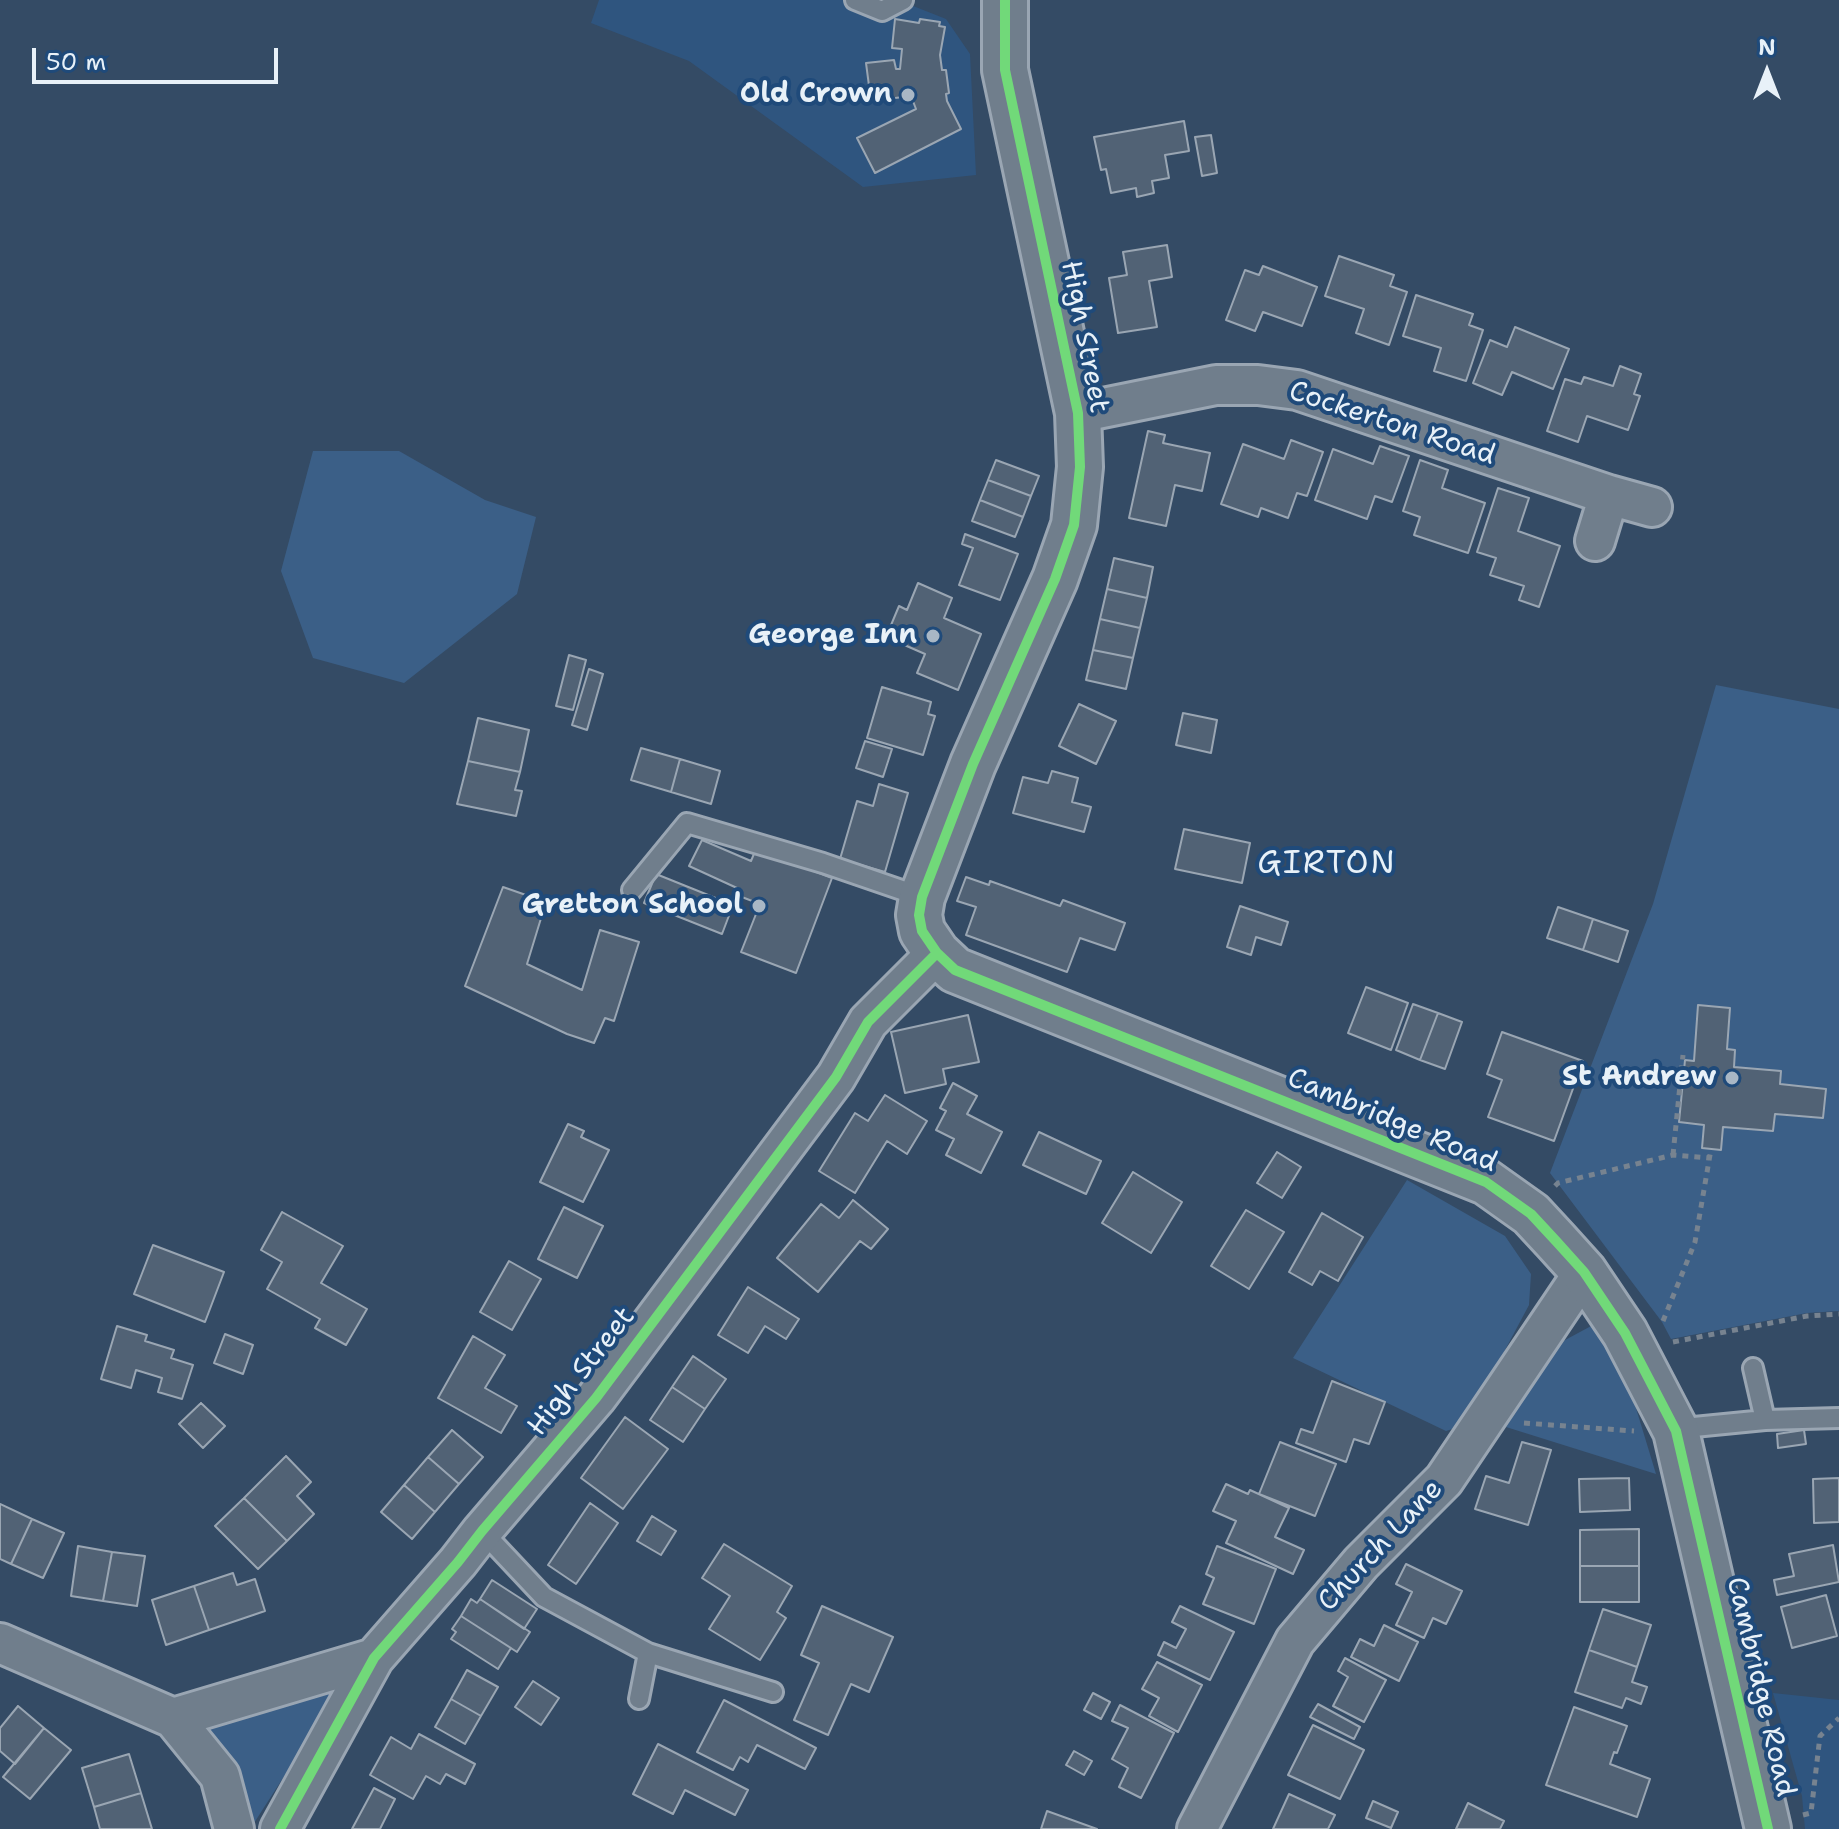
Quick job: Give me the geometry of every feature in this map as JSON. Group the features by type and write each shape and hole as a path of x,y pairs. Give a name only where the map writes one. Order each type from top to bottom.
{"street":[{"name":"High Street","path":"922,897 973,764 1055,579 1074,525 1080,467 1078,413 1005,70 1005,0"},
{"name":"Cockerton Road","path":"1078,413 1216,385 1258,385 1297,390 1652,507"},
{"path":"1595,541 1609,495"},
{"name":"Cambridge Road","path":"922,897 919,915 922,931 937,953 955,970 1486,1182 1531,1214 1584,1272 1625,1333 1656,1431 1768,1829"},
{"name":"High Street","path":"280,1829 374,1658 596,1398 836,1077 868,1022 937,953"},
{"name":"Church Lane","path":"1197,1829 1295,1641 1361,1563 1444,1480 1584,1272"},
{"path":"0,1643 173,1718 220,1776 234,1829"},
{"path":"173,1718 374,1658"}],"lane":[{"path":"855,0 882,11 903,0"},
{"path":"632,890 687,823 823,863 922,897"},
{"path":"1753,1368 1765,1420"},
{"path":"1656,1431 1765,1420 1839,1418"},
{"path":"482,1531 544,1597 648,1653 773,1692"},
{"path":"639,1699 648,1653"}],"path":[{"path":"1673,1155 1683,1055"},
{"path":"1657,1328 1678,1288 1695,1242 1711,1149"},
{"path":"1531,1214 1558,1183 1673,1155 1709,1158"},
{"path":"1664,1344 1807,1316 1839,1314"},
{"path":"1486,1420 1656,1431"},
{"path":"1811,1813 1820,1736 1839,1718"}],"shaded area":[{"path":"599,0 898,0 946,19 970,54 976,175 863,187 689,61 591,23"},
{"path":"313,451 399,451 485,500 536,517 517,594 404,683 313,658 281,571"},
{"path":"1716,685 1839,709 1839,1311 1807,1313 1671,1339 1662,1322 1550,1173 1653,904"},
{"path":"1407,1180 1505,1236 1531,1274 1529,1305 1465,1425 1446,1431 1293,1358"},
{"path":"1593,1325 1632,1395 1656,1474 1506,1427 1554,1346"},
{"path":"348,1677 254,1823 200,1719"},
{"path":"1773,1693 1839,1700 1839,1829 1805,1829 1802,1796"}],"building":[{"name":"Old Crown","path":"895,19 940,22 939,26 945,27 940,55 942,70 946,70 947,101 961,129 875,173 857,138 916,109 911,96 871,101 866,63 894,60 896,69 900,69 902,49 892,48"},
{"path":"1184,121 1189,151 1165,155 1169,178 1152,181 1154,193 1137,197 1136,188 1111,193 1106,169 1101,170 1094,137"},
{"path":"1211,135 1217,173 1202,176 1195,137"},
{"path":"1167,245 1172,277 1149,281 1157,327 1118,333 1109,278 1127,275 1123,252"},
{"path":"1339,256 1394,275 1390,286 1407,292 1389,345 1356,333 1364,309 1325,296"},
{"path":"1263,266 1317,287 1302,326 1263,312 1255,331 1226,320 1245,270 1259,275"},
{"path":"1416,295 1473,314 1469,325 1483,330 1466,381 1434,371 1441,348 1403,336"},
{"path":"1515,327 1569,349 1553,389 1512,372 1502,395 1473,383 1490,340 1507,347"},
{"path":"1620,366 1641,374 1634,394 1640,396 1628,430 1587,416 1578,442 1547,431 1565,379 1581,384 1584,377 1613,386"},
{"path":"1148,431 1165,435 1163,443 1210,453 1202,491 1175,485 1166,526 1129,518"},
{"path":"1291,440 1323,452 1307,496 1297,493 1288,518 1261,508 1258,517 1221,504 1243,444 1284,459"},
{"path":"1380,446 1409,456 1392,502 1375,496 1367,519 1315,500 1333,449 1373,464"},
{"path":"996,460 1039,476 1031,496 988,480"},
{"path":"1420,460 1448,470 1442,488 1485,503 1468,553 1414,535 1420,517 1403,511"},
{"path":"988,480 1031,496 1023,517 980,500"},
{"path":"1498,488 1529,498 1518,531 1560,546 1539,607 1519,600 1524,586 1490,575 1496,558 1477,552"},
{"path":"980,500 1023,517 1015,537 972,521"},
{"path":"965,534 1018,554 1000,600 959,585 973,548 962,544"},
{"path":"1114,558 1153,567 1147,598 1107,589"},
{"name":"George Inn","path":"918,583 952,598 944,618 981,634 958,690 917,673 925,654 886,637 899,606 907,610"},
{"path":"1107,589 1147,598 1140,628 1100,619"},
{"path":"1100,619 1140,628 1133,658 1093,650"},
{"path":"1093,650 1133,658 1126,689 1086,680"},
{"path":"569,655 586,660 573,710 556,706"},
{"path":"589,669 603,674 587,730 572,725"},
{"path":"882,687 931,702 928,714 935,716 923,755 867,738"},
{"path":"1079,704 1116,721 1096,764 1059,746"},
{"path":"1183,713 1217,720 1211,753 1176,745"},
{"path":"478,718 529,730 520,772 468,761"},
{"path":"865,741 892,749 883,777 856,768"},
{"path":"641,748 680,759 671,792 631,780"},
{"path":"680,759 720,771 711,804 671,792"},
{"path":"468,761 520,772 515,790 522,791 516,816 457,804"},
{"path":"1052,771 1078,778 1072,802 1091,807 1084,832 1013,813 1023,777 1048,783"},
{"path":"879,784 908,793 885,872 840,859 857,801 873,806"},
{"path":"1184,829 1250,843 1242,883 1175,869"},
{"path":"702,840 751,861 756,849 832,878 796,973 741,952 760,904 734,894 737,888 689,866"},
{"path":"656,874 733,905 722,934 644,903"},
{"path":"966,877 989,885 990,881 1060,906 1063,900 1125,923 1115,950 1080,938 1067,972 966,935 976,907 957,901"},
{"path":"503,887 546,902 527,964 582,990 600,930 639,942 614,1021 605,1018 594,1043 567,1034 465,986"},
{"path":"1240,906 1288,922 1281,945 1256,937 1251,955 1227,947"},
{"path":"1558,907 1593,919 1583,950 1547,938"},
{"path":"1593,919 1628,931 1618,962 1583,950"},
{"path":"1366,987 1408,1003 1391,1050 1348,1033"},
{"path":"1413,1004 1438,1013 1420,1060 1396,1050"},
{"name":"St Andrew","path":"1698,1005 1730,1008 1727,1049 1735,1050 1734,1067 1781,1071 1780,1084 1826,1089 1823,1118 1775,1114 1773,1131 1723,1127 1721,1150 1702,1148 1704,1125 1679,1122 1685,1060 1694,1061"},
{"path":"1438,1013 1462,1022 1445,1069 1420,1060"},
{"path":"968,1015 979,1062 943,1069 946,1084 905,1093 891,1032"},
{"path":"1502,1032 1583,1061 1554,1141 1488,1117 1502,1080 1487,1074"},
{"path":"953,1083 977,1096 967,1114 1002,1132 981,1173 946,1155 954,1139 936,1130 946,1111 940,1108"},
{"path":"885,1095 927,1121 907,1154 887,1141 855,1193 819,1171 855,1113 868,1121"},
{"path":"568,1124 584,1131 581,1137 609,1150 583,1202 540,1182"},
{"path":"1039,1132 1101,1161 1086,1194 1023,1165"},
{"path":"1277,1152 1301,1167 1282,1198 1257,1183"},
{"path":"1133,1172 1182,1202 1151,1253 1102,1223"},
{"path":"853,1200 888,1229 871,1249 860,1241 818,1292 777,1258 821,1204 839,1218"},
{"path":"564,1207 603,1226 577,1278 538,1259"},
{"path":"1246,1210 1284,1232 1249,1289 1211,1266"},
{"path":"282,1212 343,1246 321,1283 367,1309 346,1345 315,1328 320,1319 267,1289 282,1262 261,1250"},
{"path":"1322,1213 1363,1237 1338,1281 1320,1271 1312,1285 1289,1272"},
{"path":"153,1245 224,1272 205,1322 134,1294"},
{"path":"509,1261 541,1279 512,1330 480,1312"},
{"path":"748,1287 799,1319 786,1339 765,1326 748,1353 718,1335"},
{"path":"117,1326 147,1335 145,1341 174,1350 171,1358 193,1365 182,1399 158,1392 162,1378 136,1370 131,1388 101,1379"},
{"path":"225,1334 253,1345 243,1374 214,1363"},
{"path":"473,1336 505,1355 485,1388 517,1406 501,1433 438,1398"},
{"path":"693,1356 726,1379 705,1409 672,1387"},
{"path":"1332,1381 1385,1402 1369,1444 1354,1439 1346,1462 1296,1443 1301,1429 1313,1433"},
{"path":"672,1387 705,1409 683,1442 650,1420"},
{"path":"201,1403 225,1426 203,1448 179,1424"},
{"path":"625,1417 668,1449 623,1509 581,1478"},
{"path":"452,1430 483,1457 459,1484 428,1457"},
{"path":"1804,1430 1806,1444 1778,1448 1777,1434"},
{"path":"1280,1442 1336,1464 1315,1516 1259,1494"},
{"path":"1522,1442 1551,1450 1528,1525 1475,1509 1486,1476 1509,1483"},
{"path":"286,1456 311,1482 297,1496 314,1514 287,1541 244,1498"},
{"path":"428,1457 459,1484 435,1512 404,1485"},
{"path":"1629,1478 1630,1510 1580,1512 1579,1479"},
{"path":"1839,1478 1839,1522 1814,1523 1813,1479"},
{"path":"1226,1484 1248,1494 1250,1490 1289,1508 1275,1537 1304,1550 1293,1574 1226,1543 1236,1521 1213,1511"},
{"path":"404,1485 435,1512 412,1539 381,1512"},
{"path":"244,1498 287,1541 258,1569 215,1526"},
{"path":"590,1503 618,1523 576,1584 548,1565"},
{"path":"0,1504 32,1519 11,1564 0,1559"},
{"path":"652,1516 676,1531 661,1555 637,1541"},
{"path":"32,1519 64,1533 43,1578 11,1564"},
{"path":"1639,1529 1639,1566 1580,1566 1580,1530"},
{"path":"724,1544 792,1586 777,1612 786,1618 760,1660 709,1629 730,1596 702,1578"},
{"path":"1833,1545 1839,1582 1777,1595 1774,1580 1794,1576 1789,1554"},
{"path":"78,1546 112,1552 103,1601 71,1596"},
{"path":"1217,1546 1276,1569 1254,1624 1203,1604 1214,1578 1206,1574"},
{"path":"112,1552 145,1556 137,1606 103,1601"},
{"path":"1406,1564 1462,1591 1446,1624 1433,1618 1424,1638 1396,1625 1412,1592 1396,1584"},
{"path":"1580,1566 1639,1566 1639,1602 1580,1602"},
{"path":"233,1573 237,1585 255,1579 265,1611 209,1630 194,1586"},
{"path":"492,1580 537,1609 524,1629 480,1599"},
{"path":"194,1586 209,1630 166,1645 152,1600"},
{"path":"1826,1595 1837,1636 1792,1648 1781,1607"},
{"path":"471,1599 477,1603 480,1599 530,1632 517,1652 461,1616"},
{"path":"822,1606 893,1637 869,1692 851,1684 828,1735 794,1720 819,1663 801,1655"},
{"path":"1180,1606 1234,1632 1210,1680 1158,1655 1164,1642 1176,1648 1186,1629 1172,1622"},
{"path":"1603,1609 1651,1625 1637,1667 1589,1650"},
{"path":"461,1616 511,1648 498,1669 451,1639 456,1632 452,1629"},
{"path":"1384,1625 1418,1642 1399,1681 1351,1657 1360,1639 1374,1646"},
{"path":"1589,1650 1637,1667 1632,1682 1647,1687 1641,1704 1626,1698 1622,1708 1575,1692"},
{"path":"1345,1658 1386,1680 1364,1722 1333,1706 1348,1677 1338,1671"},
{"path":"1157,1662 1202,1685 1178,1732 1149,1716 1159,1698 1142,1689"},
{"path":"467,1670 498,1687 481,1716 451,1699"},
{"path":"533,1681 559,1698 541,1725 515,1707"},
{"path":"1093,1693 1110,1702 1101,1719 1084,1710"},
{"path":"451,1699 481,1716 465,1744 435,1727"},
{"path":"724,1700 816,1748 805,1769 757,1745 748,1762 740,1757 733,1770 697,1752"},
{"path":"1318,1704 1360,1727 1354,1739 1310,1717"},
{"path":"1120,1705 1174,1733 1141,1798 1119,1787 1128,1768 1112,1759 1128,1728 1112,1721"},
{"path":"18,1706 44,1728 15,1764 0,1751 0,1728"},
{"path":"1574,1707 1627,1726 1610,1764 1650,1779 1637,1817 1546,1785"},
{"path":"1313,1725 1364,1750 1340,1799 1288,1775"},
{"path":"44,1728 71,1750 30,1799 3,1777"},
{"path":"419,1734 475,1764 465,1784 446,1774 440,1784 426,1776 413,1799 370,1775 391,1737 411,1749"},
{"path":"658,1744 748,1790 735,1815 685,1790 673,1814 633,1794"},
{"path":"1074,1751 1092,1761 1084,1775 1066,1765"},
{"path":"129,1754 141,1793 94,1807 82,1768"},
{"path":"374,1788 395,1799 380,1829 352,1829"},
{"path":"141,1793 152,1829 100,1829 94,1807"},
{"path":"1289,1794 1335,1815 1328,1829 1273,1829"},
{"path":"1373,1801 1398,1812 1391,1828 1366,1818"},
{"path":"1468,1803 1504,1821 1500,1829 1456,1829"},
{"path":"1047,1811 1097,1829 1041,1829"}],"cycle path":[{"path":"1005,0 1005,70 1078,413 1080,467 1074,525 1055,579 973,764 922,897 919,915 922,931 937,953 955,970 1486,1182 1531,1214 1584,1272 1625,1333 1676,1431 1768,1829"},
{"path":"280,1829 374,1658 596,1398 836,1077 868,1022 937,953"}],"place":[{"name":"Old Crown","path":"908,95"},
{"name":"George Inn","path":"933,636"},
{"name":"Gretton School","path":"759,906"},
{"name":"St Andrew","path":"1732,1078"}],"district":[{"name":"GIRTON","path":"1327,865"}]}
